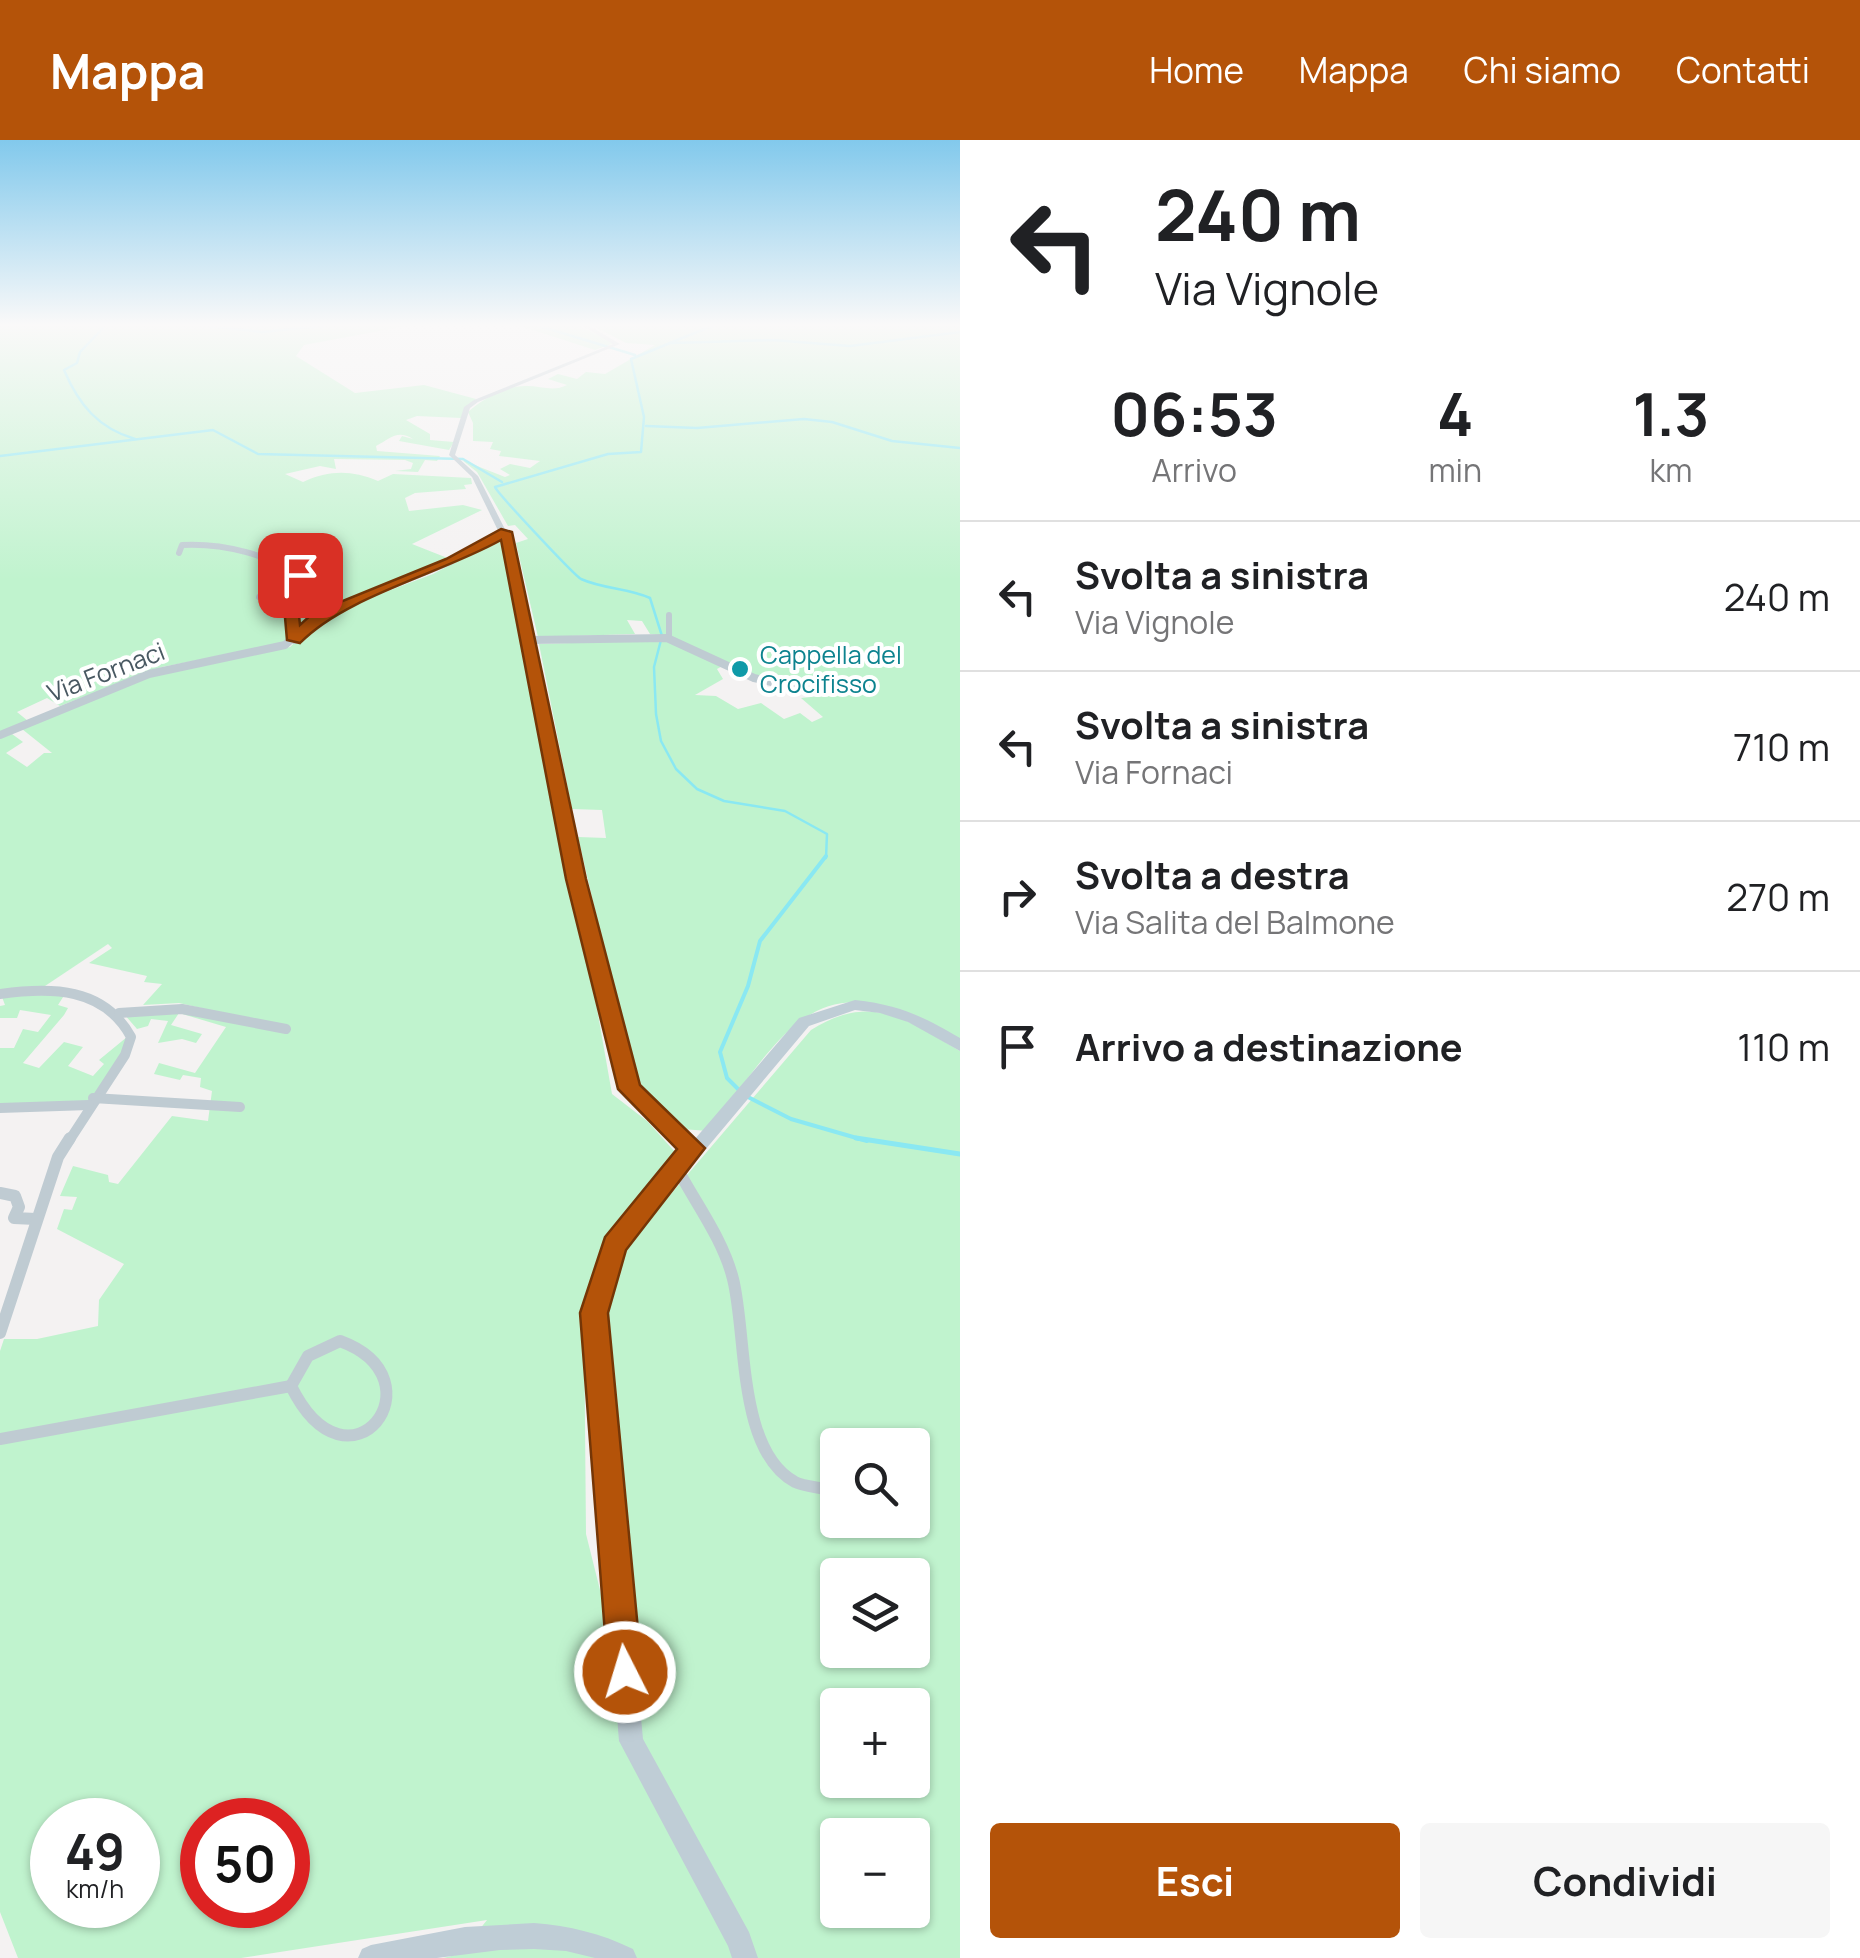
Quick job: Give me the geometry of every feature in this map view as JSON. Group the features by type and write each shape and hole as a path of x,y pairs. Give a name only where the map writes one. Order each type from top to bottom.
{"main road":[{"path":"745,1958 740,1941 631,1741 594,1313 614,1245 804,1022 855,1005 913,1018 960,1045"},
{"path":"372,1958 452,1942 525,1936 592,1944 624,1958"}],"street":[{"path":"466,410 452,456 475,476 506,532 576,879 629,1089 693,1148"},
{"name":"Via Fornaci","path":"0,734 149,674 272,650 294,640 318,616 451,562 506,532"},
{"path":"179,553 182,545 201,544 284,567 303,581 291,606 294,640"},
{"path":"259,597 291,606"},
{"path":"668,638 670,614"},
{"path":"530,640 668,638 754,678 798,688"},
{"path":"0,994 47,987 79,995 120,1013 150,1006 176,1006 286,1029"},
{"path":"0,1333 58,1157 91,1101 125,1056 132,1037 120,1013"},
{"path":"0,1108 91,1101 240,1107"},
{"path":"677,1168 734,1278 751,1410 761,1443 796,1482 807,1490 820,1489"},
{"path":"0,1192 15,1196 19,1207 14,1218 36,1219"},
{"path":"340,1341 360,1346 374,1358 386,1398 380,1420 367,1432 347,1436 310,1420 297,1404 291,1386 305,1357 321,1345 340,1341"},
{"path":"0,1439 291,1386"}],"green space":[{"path":"0,410 467,410 461,418 417,416 406,420 430,434 430,440 454,442 449,450 399,441 402,436 413,439 407,436 398,435 376,446 377,451 440,456 437,461 425,460 418,472 395,471 411,469 413,463 405,460 334,459 336,469 320,466 285,474 303,482 341,473 378,481 393,474 471,478 472,484 464,485 466,489 415,493 405,498 409,511 463,505 482,510 412,544 450,559 315,615 281,644 162,667 60,706 47,698 17,712 28,721 0,733"},
{"path":"960,410 960,1039 912,1015 873,1004 840,1004 812,1013 787,1032 763,1059 708,1131 682,1129 636,1086 578,837 606,838 602,810 572,809 539,644 667,640 724,665 717,669 723,679 695,695 716,696 738,709 761,703 784,719 800,713 812,722 823,717 801,698 830,695 800,677 746,673 676,639 650,634 642,621 627,620 635,634 538,637 516,543 528,539 515,525 508,526 477,472 462,460 505,477 510,475 500,469 510,464 530,468 540,461 499,456 501,451 490,449 493,442 473,441 473,423 468,412"},
{"path":"504,537 553,759 612,1094 647,1121 676,1153 605,1238 584,1312 586,1534 613,1642 600,1344 603,1301 623,1250 811,1030 852,1013 888,1014 960,1051 960,1958 443,1958 460,1954 487,1920 241,1958 18,1958 0,1912 0,1351 4,1339 37,1339 98,1326 99,1300 124,1264 57,1229 64,1209 72,1210 77,1197 60,1196 73,1166 108,1175 109,1182 118,1184 172,1116 208,1121 212,1091 200,1087 201,1078 183,1075 180,1080 154,1074 159,1063 195,1073 226,1027 179,1013 171,1025 202,1034 196,1043 182,1039 158,1043 168,1021 151,1019 148,1026 137,1029 124,1014 152,1009 285,1027 179,1003 143,1005 162,984 144,982 147,976 89,963 112,948 108,944 45,986 0,992 0,738 12,734 23,742 6,753 27,767 44,753 52,753 22,729 151,676 290,647 322,616 433,574"},
{"path":"65,994 58,1005 68,1008 64,1015 23,1063 39,1068 64,1042 83,1047 68,1066 93,1076 104,1064 99,1060 127,1037 123,1054 88,1103 0,1107 0,1048 14,1048 23,1029 38,1032 51,1015 20,1010 17,1018 0,1018 0,1006 5,1005 2,997"}],"waterway":[{"path":"88,410 100,422 135,439"},
{"path":"642,410 641,452 608,454 495,487 581,579 650,598 662,636 654,667 656,714 661,741 676,769 697,789 724,801 785,811 827,834 826,858"},
{"path":"646,426 697,428 804,419 832,422 892,441 960,448"},
{"path":"0,456 213,430 258,454 463,459 502,482"},
{"path":"739,1090 727,1078 720,1052 748,986 760,941 826,856"},
{"path":"746,1096 791,1119 857,1138"},
{"path":"857,1138 960,1154"},
{"path":"857,1138 867,1141"}],"place":[{"name":"Cappella del Crocifisso","path":"740,669"}],"route":[{"path":"300,575 304,586 291,606 294,640 318,616 451,562 506,532 576,879 629,1089 693,1148 614,1245 594,1313 625,1672"}]}
